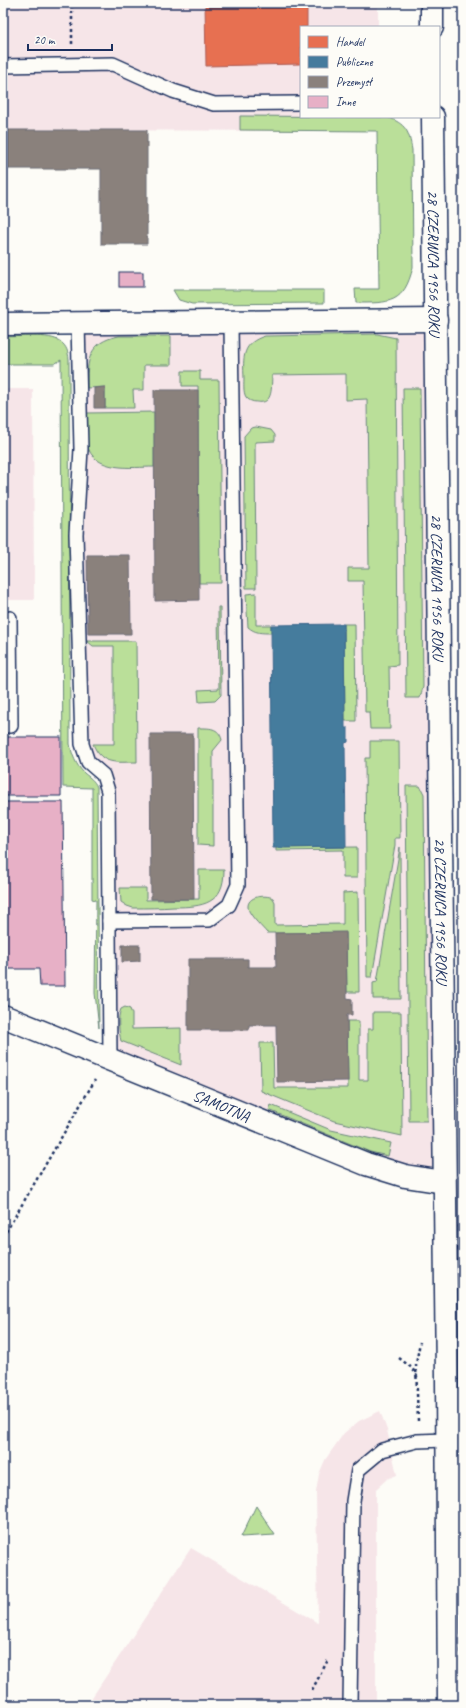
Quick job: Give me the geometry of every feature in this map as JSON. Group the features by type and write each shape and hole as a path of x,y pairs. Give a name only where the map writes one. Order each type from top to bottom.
{"street":[{"path":"432,3 432,26"},
{"name":"28 CZERWCA 1956 ROKU","path":"433,118 444,1182 452,1432 448,1705"},
{"path":"3,324 436,320"},
{"name":"SAMOTNA","path":"3,1016 366,1164 405,1176 444,1182"}],"lane":[{"path":"3,66 113,64 172,91 214,104 300,103"},
{"path":"78,323 80,449 76,534 82,744 88,762 103,775 108,791 110,1060"},
{"path":"109,921 209,920 229,905 238,885 231,323"},
{"path":"3,726 11,726 10,618"},
{"path":"350,1705 353,1501 358,1470 382,1450 452,1432"}],"path":[{"path":"72,3 72,65"},
{"path":"3,1237 93,1083 110,1060"},
{"path":"399,1358 412,1368 418,1378 417,1441"}],"shaded area":[{"path":"3,3 378,3 378,26 300,26 300,118 377,131 3,130"},
{"path":"436,320 444,1182 110,1060 108,791 82,744 78,323"},
{"path":"3,389 33,389 34,600 3,600"},
{"path":"380,1411 387,1430 397,1475 387,1479 376,1489 376,1705 87,1705 191,1548 318,1623 316,1492 319,1474 325,1460 344,1433 359,1421"}],"green space":[{"path":"240,116 389,118 398,122 406,129 410,138 412,150 413,267 405,288 400,295 394,299 378,303 356,303 355,289 379,289 377,131 240,130"},
{"path":"173,290 324,290 324,303 192,304 179,300"},
{"path":"377,334 396,338 398,665 389,666 390,729 370,729 369,712 365,712 363,581 348,581 348,568 369,568 367,399 346,400 346,374 272,375 269,398 262,402 250,401 245,395 244,388 244,357 248,347 257,339 265,336"},
{"path":"42,336 56,339 65,346 69,359 70,744 73,756 79,767 97,787 99,1028 95,993 96,900 92,899 92,788 63,787 61,360 54,364 3,364 3,337"},
{"path":"119,336 171,336 171,365 144,365 144,390 133,390 134,408 105,408 105,387 87,388 88,369 91,354 101,343"},
{"path":"182,371 200,371 200,380 219,380 221,583 199,583 198,386 182,386"},
{"path":"403,388 420,388 423,687 420,698 406,698"},
{"path":"154,412 154,467 125,467 105,464 97,460 91,453 86,440 87,413"},
{"path":"256,427 271,430 275,435 275,441 255,442 256,588 246,588 244,436 251,428"},
{"path":"256,593 256,625 271,625 271,633 258,632 248,627 246,594"},
{"path":"218,607 220,607 221,695 215,701 199,702 198,690 219,689"},
{"path":"344,624 355,624 356,721 345,721"},
{"path":"87,641 136,641 137,762 117,762 106,759 101,756 93,744 114,744 114,646 93,646"},
{"path":"198,728 210,728 216,730 221,736 222,740 213,751 213,846 198,845"},
{"path":"370,741 399,741 400,838 395,838 372,977 367,977 365,758 370,758"},
{"path":"406,786 420,786 424,794 427,1121 409,1121"},
{"path":"357,847 357,878 343,878 343,850 276,851 276,848"},
{"path":"400,847 401,999 373,999 373,983 377,982"},
{"path":"199,870 224,870 223,881 216,897 203,904 184,907 133,908 121,902 120,888 146,888 146,900 199,899"},
{"path":"358,892 359,992 347,992 346,933 267,933 253,917 248,906 249,902 256,897 265,896 273,898 275,902 275,925 343,924 343,893"},
{"path":"125,1007 130,1009 132,1014 132,1029 181,1028 181,1065 121,1041 119,1017 121,1009"},
{"path":"373,1012 401,1012 402,1136 334,1121 261,1091 260,1043 273,1043 274,1088 348,1088 347,1021 359,1021 359,1080 368,1080 368,1029 373,1029"},
{"path":"271,1105 331,1130 391,1143 388,1156 370,1152 269,1110"},
{"path":"256,1506 275,1535 241,1537"}],"building: Handel":[{"path":"205,3 307,3 307,26 300,26 300,64 206,66"}],"building: Publiczne":[{"path":"344,624 345,728 348,728 348,742 345,743 346,847 273,848 271,625"}],"building: Przemysł":[{"path":"3,130 147,130 147,244 101,244 101,169 3,169"},
{"path":"105,387 105,408 94,408 94,388"},
{"path":"154,390 198,390 199,600 155,601"},
{"path":"87,555 130,555 131,634 88,634"},
{"path":"150,734 193,734 194,899 151,899"},
{"path":"346,932 347,998 352,999 352,1015 347,1015 348,1081 277,1082 276,1025 249,1025 249,1030 188,1030 188,959 248,959 248,967 276,967 275,933"},
{"path":"122,945 140,945 140,961 122,962"}],"building: Inne":[{"path":"119,272 143,272 143,287 119,287"},
{"path":"3,737 61,737 61,796 3,796"},
{"path":"3,802 63,802 65,986 40,986 39,969 3,969"}]}
